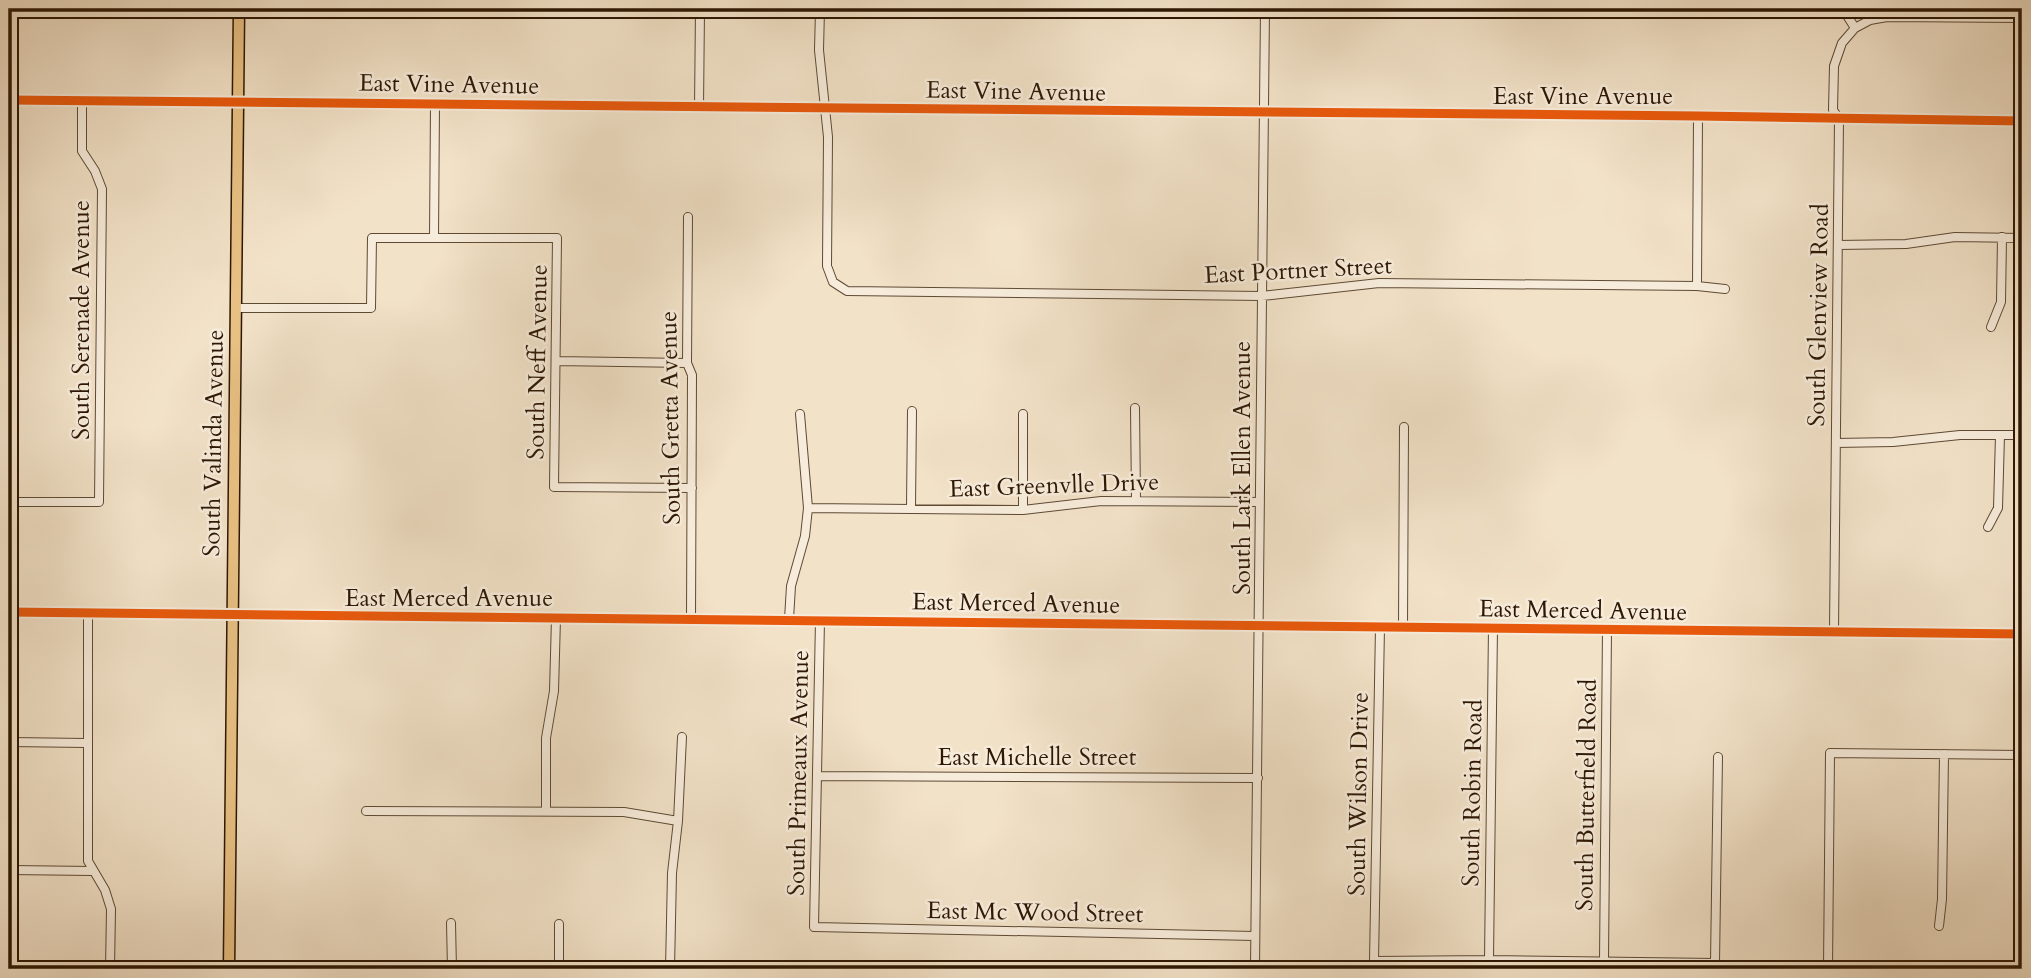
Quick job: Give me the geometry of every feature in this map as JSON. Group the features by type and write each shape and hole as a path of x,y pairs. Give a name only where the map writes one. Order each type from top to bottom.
{"main road":[{"name":"South Valinda Avenue","path":"229,969 239,9"}],"street":[{"path":"699,107 700,9"},
{"path":"820,9 819,50 824,108"},
{"name":"South Lark Ellen Avenue","path":"1255,969 1265,9"},
{"path":"1843,9 1854,28 1870,20 1886,17 2022,18"},
{"name":"South Glenview Road","path":"1834,632 1839,119 1833,110 1834,66 1842,43 1854,28"},
{"name":"East Vine Avenue","path":"9,100 2022,121"},
{"name":"South Serenade Avenue","path":"9,502 99,502 102,189 95,171 82,151 82,100"},
{"path":"236,308 372,308 372,238 434,238 435,104"},
{"name":"East Portner Street","path":"824,108 828,136 827,266 833,282 847,291 1262,296 1379,283 1696,286 1725,289"},
{"path":"1696,286 1698,116"},
{"name":"South Gretta Avenue","path":"688,218 687,363 692,375 691,618"},
{"path":"1838,245 1906,244 1955,237 2022,238"},
{"path":"1991,327 2001,302 2002,237"},
{"name":"South Neff Avenue","path":"434,238 557,238 554,486 692,488"},
{"path":"556,361 687,363"},
{"path":"1135,408 1136,500"},
{"path":"911,507 912,411"},
{"path":"789,619 791,586 805,536 808,508 800,414"},
{"path":"1023,414 1023,510"},
{"path":"1402,627 1404,427"},
{"path":"1836,443 1893,442 1960,435 2022,435"},
{"path":"1988,527 1998,508 2000,435"},
{"name":"East Greenvlle Drive","path":"808,508 1023,510 1101,501 1260,502"},
{"name":"East Merced Avenue","path":"9,612 2022,634"},
{"path":"88,613 88,861 105,890 111,909 110,969"},
{"path":"545,811 546,738 554,691 556,618"},
{"name":"South Primeaux Avenue","path":"814,927 820,620"},
{"name":"South Wilson Drive","path":"1380,627 1374,961 1489,960"},
{"name":"South Robin Road","path":"1489,960 1493,627"},
{"name":"South Butterfield Road","path":"1604,961 1607,629"},
{"path":"670,969 671,873 678,821 682,737"},
{"path":"9,742 87,743"},
{"path":"1828,969 1830,753 2022,755"},
{"path":"1939,926 1942,899 1944,754"},
{"path":"1489,960 1715,963 1718,757"},
{"name":"East Michelle Street","path":"817,776 1258,778"},
{"path":"366,811 624,812 678,821"},
{"path":"9,870 93,871"},
{"path":"451,923 452,969"},
{"path":"559,924 559,969"},
{"name":"East Mc Wood Street","path":"814,927 1255,936"}],"cycle path":[{"path":"9,100 2022,121"},
{"path":"9,612 2022,634"}]}
